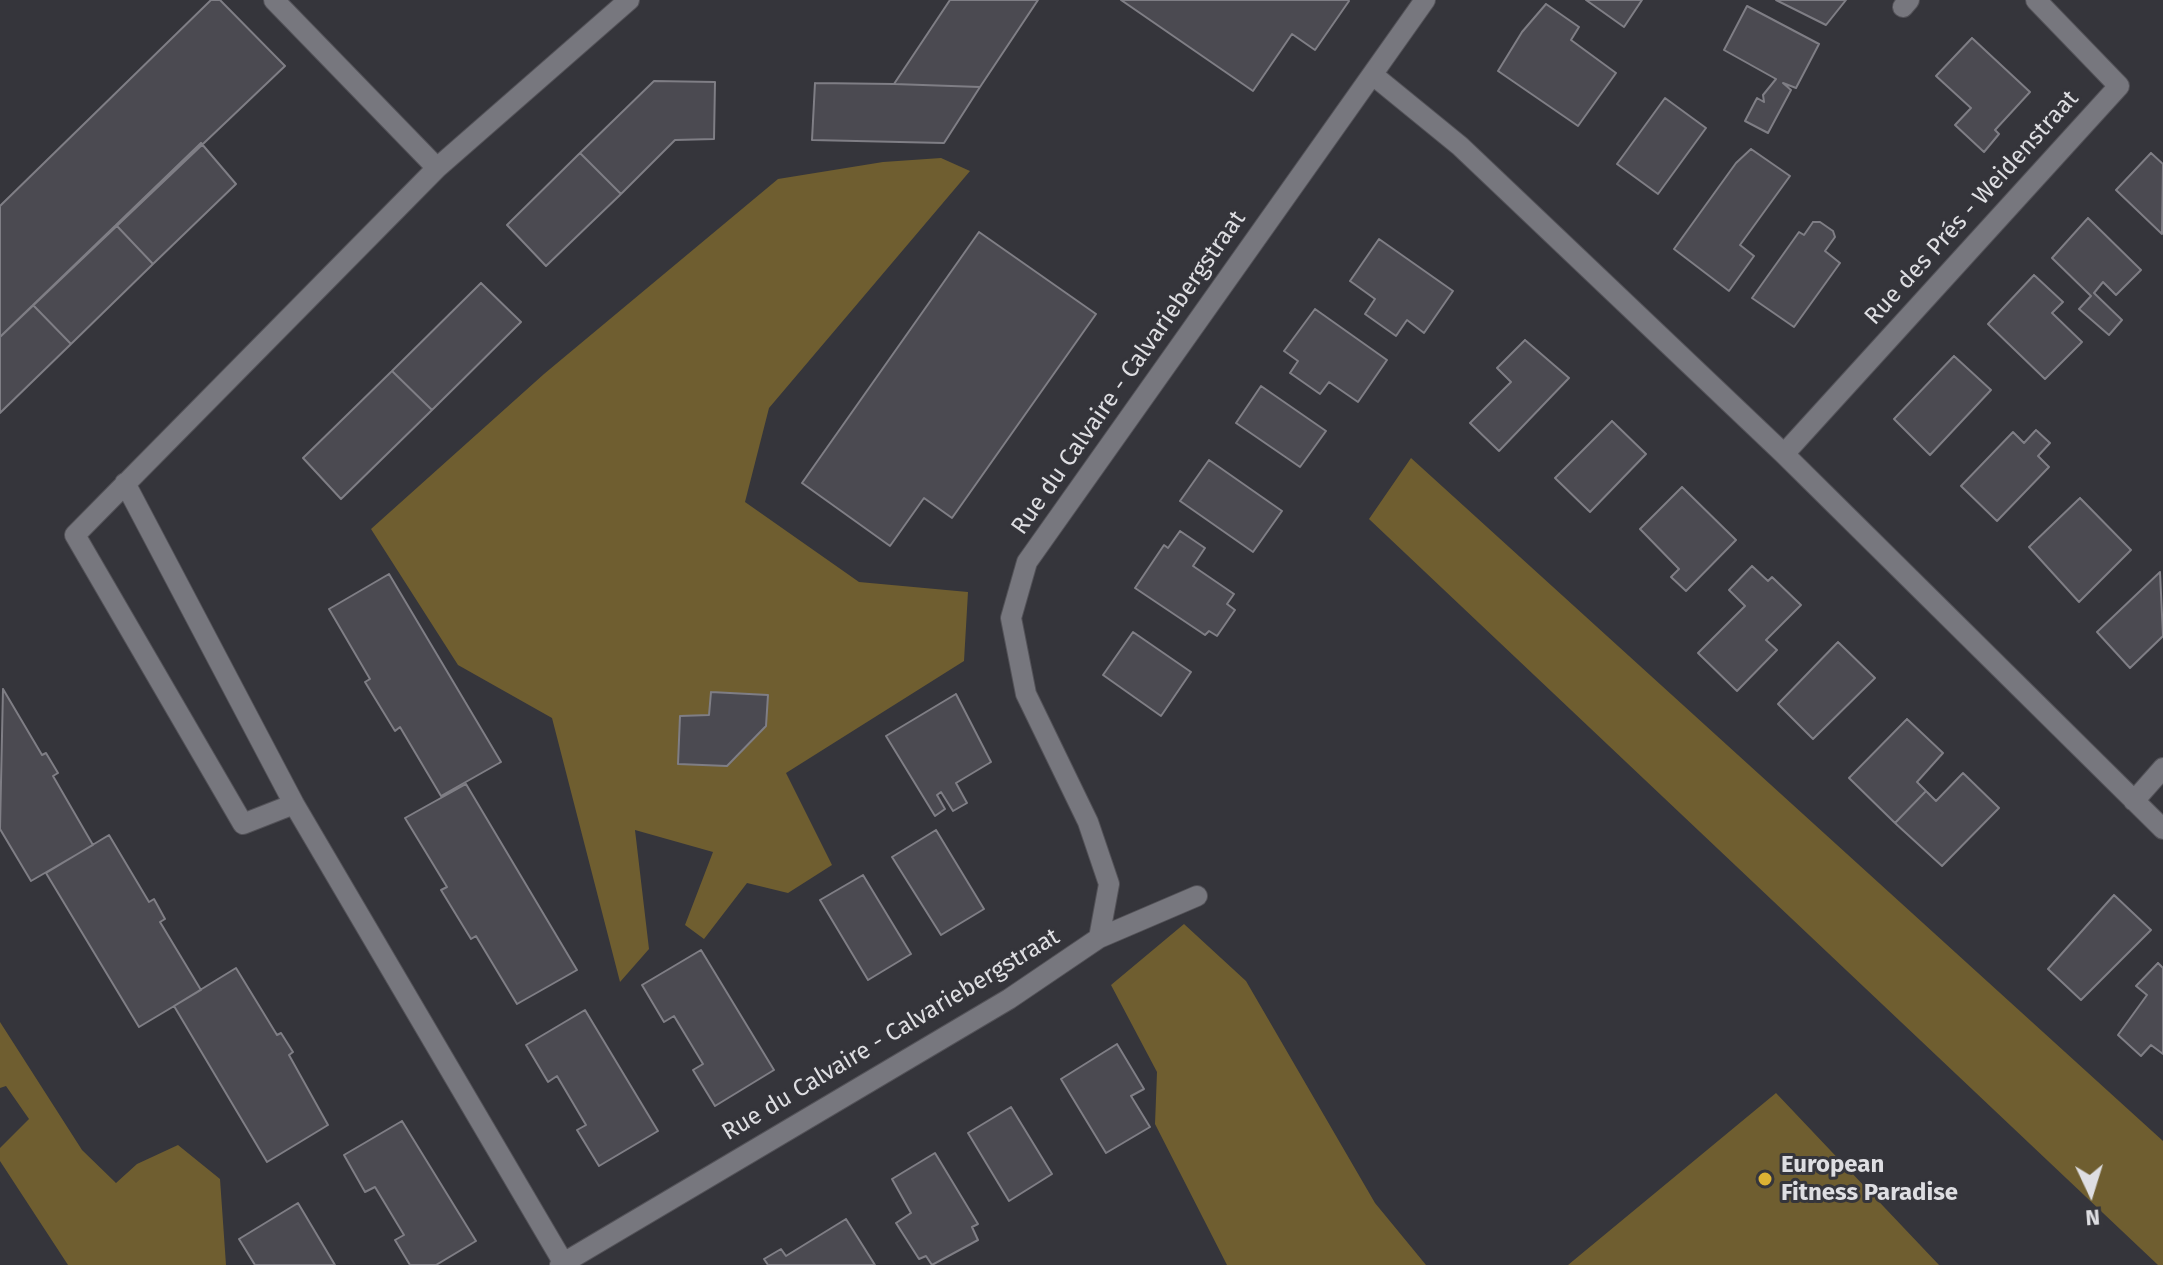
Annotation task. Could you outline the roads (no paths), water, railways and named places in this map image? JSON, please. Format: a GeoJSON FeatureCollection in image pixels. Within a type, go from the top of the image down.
{"type":"FeatureCollection","features":[{"type":"Feature","properties":{"kind":"street"},"geometry":{"type":"LineString","coordinates":[[274,0],[437,168]]}},
{"type":"Feature","properties":{"kind":"street"},"geometry":{"type":"LineString","coordinates":[[294,804],[243,824],[75,535],[437,168],[629,0]]}},
{"type":"Feature","properties":{"kind":"street","name":"Rue du Calvaire - Calvariebergstraat"},"geometry":{"type":"LineString","coordinates":[[561,1264],[1009,999],[1099,938],[1109,884],[1088,822],[1049,749],[1026,694],[1011,618],[1027,562],[1425,0]]}},
{"type":"Feature","properties":{"kind":"street","name":"Rue des Prés - Weidenstraat"},"geometry":{"type":"LineString","coordinates":[[1784,454],[2119,86],[2036,0]]}},
{"type":"Feature","properties":{"kind":"street"},"geometry":{"type":"LineString","coordinates":[[1373,75],[1460,146],[1784,454],[2163,829]]}},
{"type":"Feature","properties":{"kind":"street"},"geometry":{"type":"LineString","coordinates":[[125,483],[294,804],[561,1264]]}},
{"type":"Feature","properties":{"kind":"street"},"geometry":{"type":"LineString","coordinates":[[2134,801],[2163,768]]}},
{"type":"Feature","properties":{"kind":"street"},"geometry":{"type":"LineString","coordinates":[[1099,938],[1197,896]]}},
{"type":"Feature","properties":{"kind":"place","name":"European Fitness Paradise"},"geometry":{"type":"Point","coordinates":[1765,1179]}}]}
